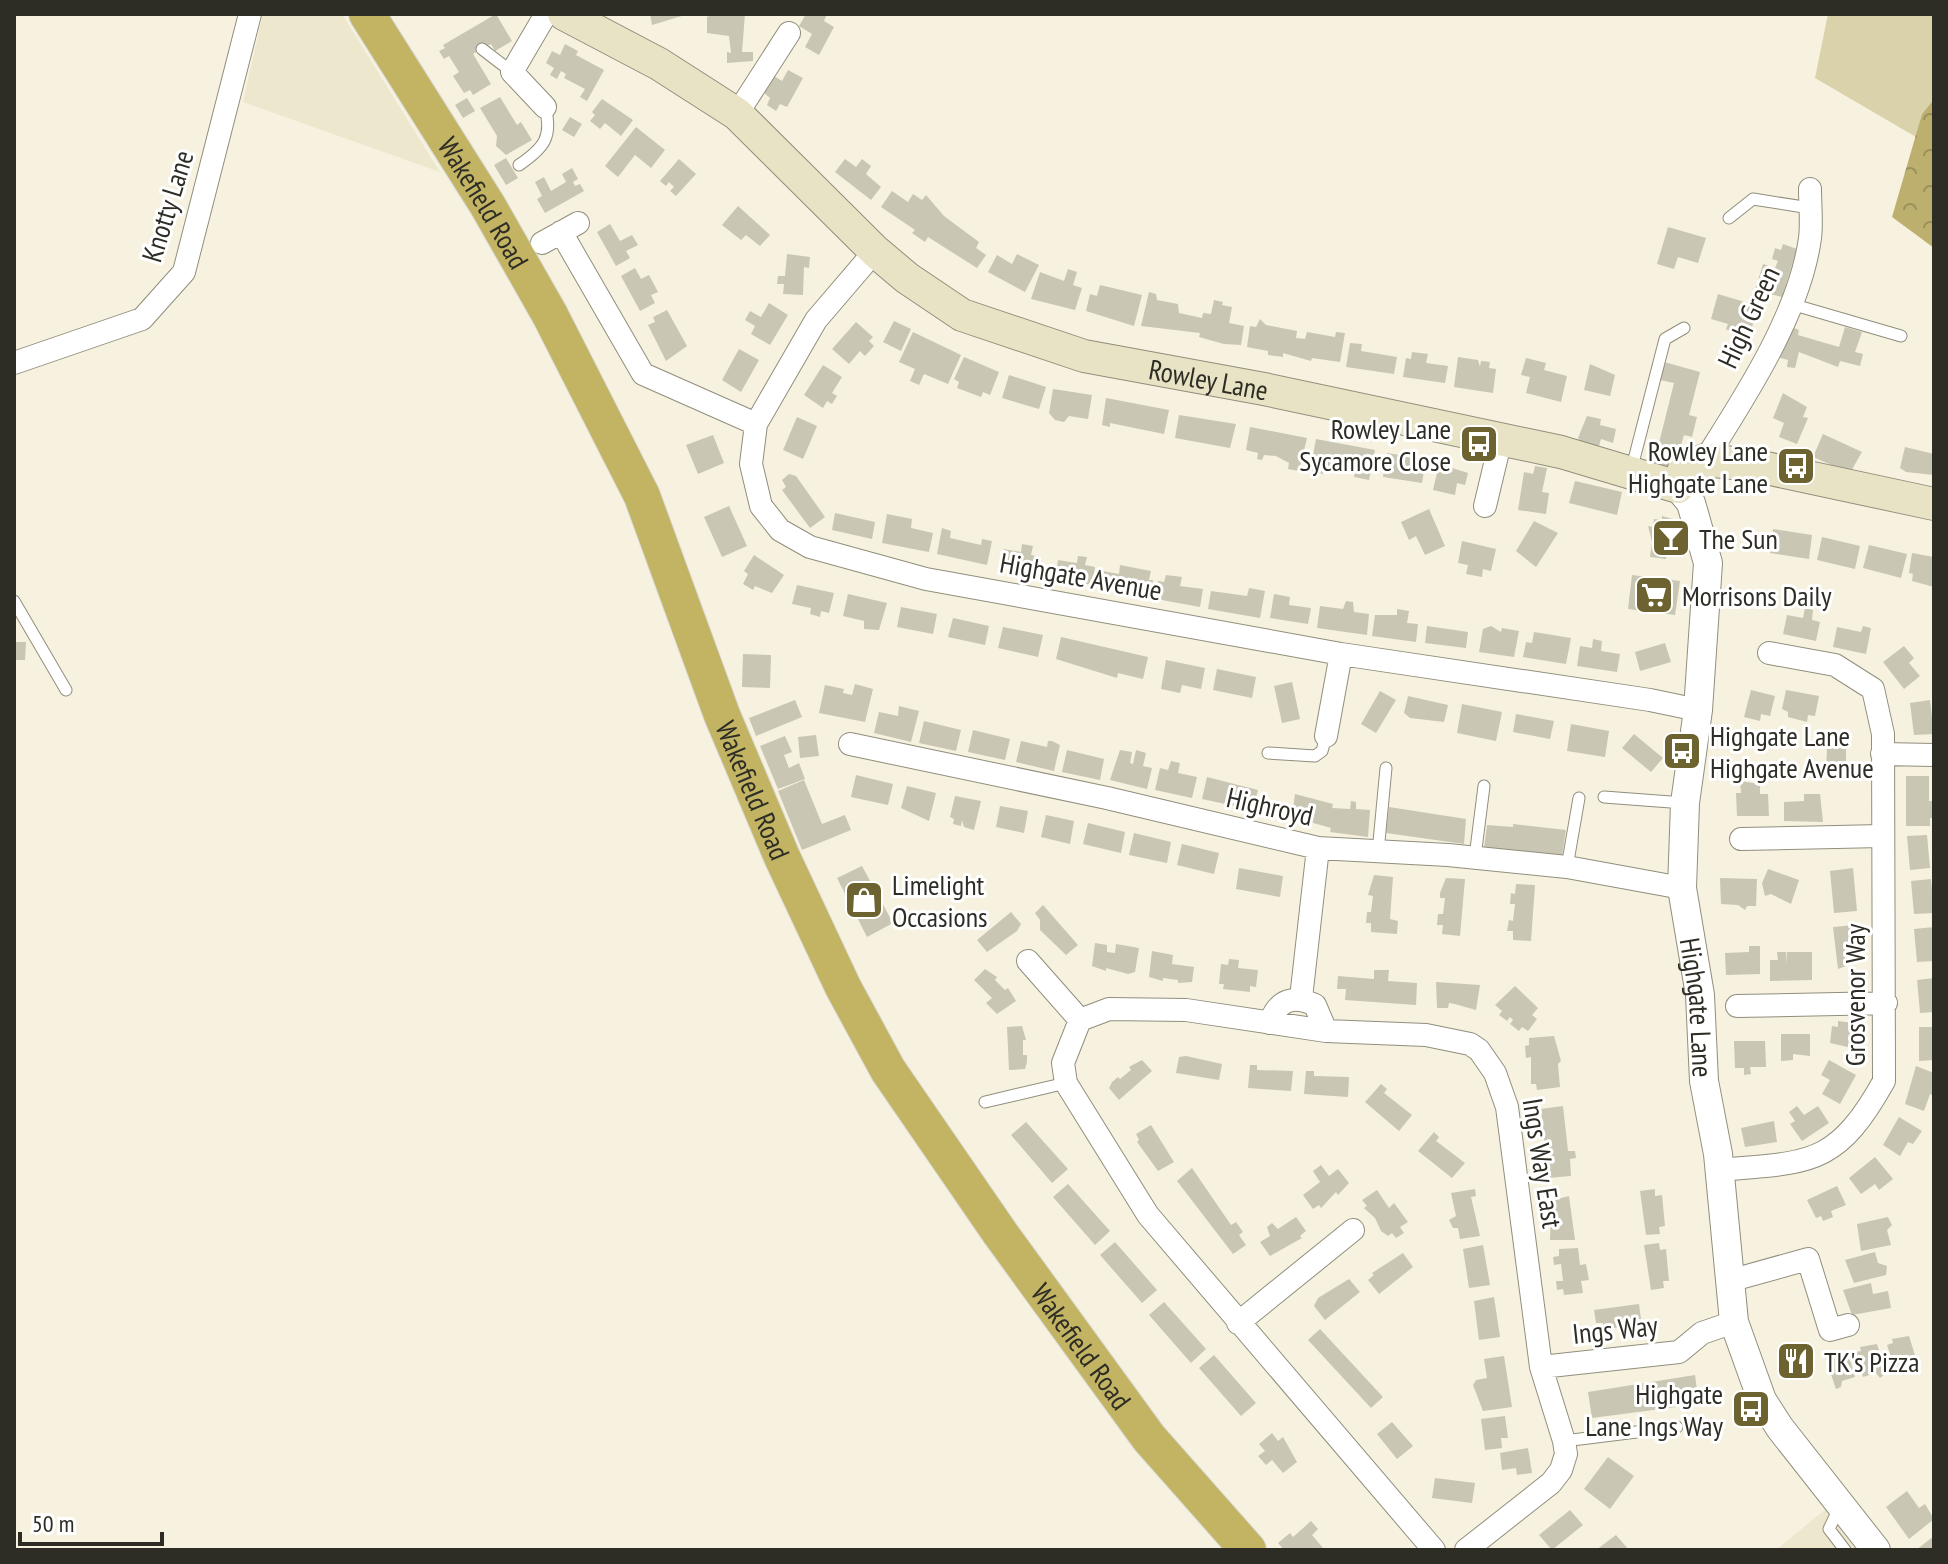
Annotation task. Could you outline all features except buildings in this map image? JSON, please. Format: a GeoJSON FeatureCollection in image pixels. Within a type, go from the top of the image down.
{"type":"FeatureCollection","features":[{"type":"Feature","properties":{"kind":"highway","name":"Wakefield Road"},"geometry":{"type":"LineString","coordinates":[[367,14],[488,206],[550,315],[642,496],[722,715],[782,857],[843,987],[888,1070],[1000,1233],[1149,1438],[1248,1550]]}},
{"type":"Feature","properties":{"kind":"highway","name":"Wakefield Road"},"geometry":{"type":"LineString","coordinates":[[1218,1519],[1240,1550]]}},
{"type":"Feature","properties":{"kind":"main road","name":"Rowley Lane"},"geometry":{"type":"LineString","coordinates":[[584,19],[737,114],[875,251],[907,278],[962,315],[1084,356],[1264,389],[1587,457],[1678,487]]}},
{"type":"Feature","properties":{"kind":"main road"},"geometry":{"type":"LineString","coordinates":[[1678,487],[1684,469],[1705,460],[1752,465],[1934,504]]}},
{"type":"Feature","properties":{"kind":"street","name":"Knotty Lane"},"geometry":{"type":"LineString","coordinates":[[14,363],[142,319],[184,272],[250,14]]}},
{"type":"Feature","properties":{"kind":"street"},"geometry":{"type":"LineString","coordinates":[[545,107],[512,72],[546,14]]}},
{"type":"Feature","properties":{"kind":"street"},"geometry":{"type":"LineString","coordinates":[[737,114],[789,33]]}},
{"type":"Feature","properties":{"kind":"street","name":"High Green"},"geometry":{"type":"LineString","coordinates":[[1705,460],[1738,407],[1791,304],[1810,237],[1810,198]]}},
{"type":"Feature","properties":{"kind":"street"},"geometry":{"type":"LineString","coordinates":[[560,232],[643,374],[756,424]]}},
{"type":"Feature","properties":{"kind":"street","name":"Highgate Avenue"},"geometry":{"type":"LineString","coordinates":[[875,251],[816,320],[756,424],[751,464],[761,506],[780,530],[810,547],[926,579],[1341,654],[1698,710]]}},
{"type":"Feature","properties":{"kind":"street"},"geometry":{"type":"LineString","coordinates":[[1485,506],[1501,439]]}},
{"type":"Feature","properties":{"kind":"street","name":"Highgate Lane"},"geometry":{"type":"LineString","coordinates":[[1678,487],[1691,503],[1708,563],[1698,710],[1685,803],[1682,888],[1700,995],[1704,1081],[1719,1170],[1734,1322],[1762,1400],[1876,1550]]}},
{"type":"Feature","properties":{"kind":"street","name":"Grosvenor Way"},"geometry":{"type":"LineString","coordinates":[[1719,1170],[1794,1163],[1830,1150],[1861,1122],[1884,1081],[1883,734],[1873,689],[1835,665],[1769,653]]}},
{"type":"Feature","properties":{"kind":"street"},"geometry":{"type":"LineString","coordinates":[[1326,736],[1341,654]]}},
{"type":"Feature","properties":{"kind":"street","name":"Highroyd"},"geometry":{"type":"LineString","coordinates":[[850,744],[1107,798],[1318,848],[1475,857],[1567,867],[1682,888]]}},
{"type":"Feature","properties":{"kind":"street"},"geometry":{"type":"LineString","coordinates":[[1882,754],[1934,755]]}},
{"type":"Feature","properties":{"kind":"street"},"geometry":{"type":"LineString","coordinates":[[1741,839],[1882,836]]}},
{"type":"Feature","properties":{"kind":"street"},"geometry":{"type":"LineString","coordinates":[[1301,998],[1318,848]]}},
{"type":"Feature","properties":{"kind":"street"},"geometry":{"type":"LineString","coordinates":[[1028,961],[1080,1020],[1063,1063],[1066,1083],[1148,1215],[1434,1550]]}},
{"type":"Feature","properties":{"kind":"street"},"geometry":{"type":"LineString","coordinates":[[1270,1023],[1275,1009],[1286,1000],[1301,998],[1315,1005],[1326,1031]]}},
{"type":"Feature","properties":{"kind":"street"},"geometry":{"type":"LineString","coordinates":[[1737,1006],[1886,1003]]}},
{"type":"Feature","properties":{"kind":"street","name":"Ings Way East"},"geometry":{"type":"LineString","coordinates":[[1080,1020],[1109,1009],[1186,1010],[1326,1031],[1426,1035],[1470,1044],[1495,1073],[1507,1107],[1541,1367],[1564,1441]]}},
{"type":"Feature","properties":{"kind":"street"},"geometry":{"type":"LineString","coordinates":[[1238,1323],[1353,1230]]}},
{"type":"Feature","properties":{"kind":"street"},"geometry":{"type":"LineString","coordinates":[[1729,1281],[1808,1259],[1830,1330],[1848,1325]]}},
{"type":"Feature","properties":{"kind":"street","name":"Ings Way"},"geometry":{"type":"LineString","coordinates":[[1541,1367],[1679,1352],[1702,1333],[1734,1322]]}},
{"type":"Feature","properties":{"kind":"street"},"geometry":{"type":"LineString","coordinates":[[1466,1550],[1551,1483],[1561,1470],[1566,1454],[1564,1441]]}},
{"type":"Feature","properties":{"kind":"lane"},"geometry":{"type":"LineString","coordinates":[[482,49],[512,72]]}},
{"type":"Feature","properties":{"kind":"lane"},"geometry":{"type":"LineString","coordinates":[[519,165],[547,142],[550,126],[545,107]]}},
{"type":"Feature","properties":{"kind":"lane"},"geometry":{"type":"LineString","coordinates":[[1729,218],[1753,199],[1810,198]]}},
{"type":"Feature","properties":{"kind":"lane"},"geometry":{"type":"LineString","coordinates":[[1791,304],[1901,336]]}},
{"type":"Feature","properties":{"kind":"lane"},"geometry":{"type":"LineString","coordinates":[[1631,471],[1665,339],[1684,328]]}},
{"type":"Feature","properties":{"kind":"lane"},"geometry":{"type":"LineString","coordinates":[[14,601],[66,690]]}},
{"type":"Feature","properties":{"kind":"lane"},"geometry":{"type":"LineString","coordinates":[[1268,753],[1315,756],[1322,751],[1326,736]]}},
{"type":"Feature","properties":{"kind":"lane"},"geometry":{"type":"LineString","coordinates":[[1378,853],[1386,768]]}},
{"type":"Feature","properties":{"kind":"lane"},"geometry":{"type":"LineString","coordinates":[[1475,857],[1484,786]]}},
{"type":"Feature","properties":{"kind":"lane"},"geometry":{"type":"LineString","coordinates":[[1604,797],[1685,803]]}},
{"type":"Feature","properties":{"kind":"lane"},"geometry":{"type":"LineString","coordinates":[[1567,867],[1579,798]]}},
{"type":"Feature","properties":{"kind":"lane"},"geometry":{"type":"LineString","coordinates":[[985,1102],[1066,1083]]}},
{"type":"Feature","properties":{"kind":"lane"},"geometry":{"type":"LineString","coordinates":[[1564,1441],[1677,1427]]}},
{"type":"Feature","properties":{"kind":"lane"},"geometry":{"type":"LineString","coordinates":[[1840,1506],[1829,1529],[1845,1550]]}},
{"type":"Feature","properties":{"kind":"shaded area"},"geometry":{"type":"Polygon","coordinates":[[[263,14],[342,14],[440,172],[243,102],[263,14]]]}},
{"type":"Feature","properties":{"kind":"shaded area"},"geometry":{"type":"Polygon","coordinates":[[[1828,14],[1934,14],[1934,99],[1922,114],[1916,137],[1815,78],[1828,14]]]}},
{"type":"Feature","properties":{"kind":"shaded area"},"geometry":{"type":"Polygon","coordinates":[[[1827,1508],[1858,1550],[1776,1550],[1827,1508]]]}},
{"type":"Feature","properties":{"kind":"green space"},"geometry":{"type":"Polygon","coordinates":[[[1934,99],[1934,248],[1892,217],[1922,114],[1934,99]]]}},
{"type":"Feature","properties":{"kind":"place","name":"Rowley Lane Sycamore Close"},"geometry":{"type":"Point","coordinates":[1479,444]}},
{"type":"Feature","properties":{"kind":"place","name":"Rowley Lane Highgate Lane"},"geometry":{"type":"Point","coordinates":[1796,466]}},
{"type":"Feature","properties":{"kind":"place","name":"The Sun"},"geometry":{"type":"Point","coordinates":[1671,538]}},
{"type":"Feature","properties":{"kind":"place","name":"Morrisons Daily"},"geometry":{"type":"Point","coordinates":[1654,595]}},
{"type":"Feature","properties":{"kind":"place","name":"Highgate Lane Highgate Avenue"},"geometry":{"type":"Point","coordinates":[1682,751]}},
{"type":"Feature","properties":{"kind":"place","name":"Limelight Occasions"},"geometry":{"type":"Point","coordinates":[864,900]}},
{"type":"Feature","properties":{"kind":"place","name":"TK's Pizza"},"geometry":{"type":"Point","coordinates":[1796,1361]}},
{"type":"Feature","properties":{"kind":"place","name":"Highgate Lane Ings Way"},"geometry":{"type":"Point","coordinates":[1751,1409]}}]}
